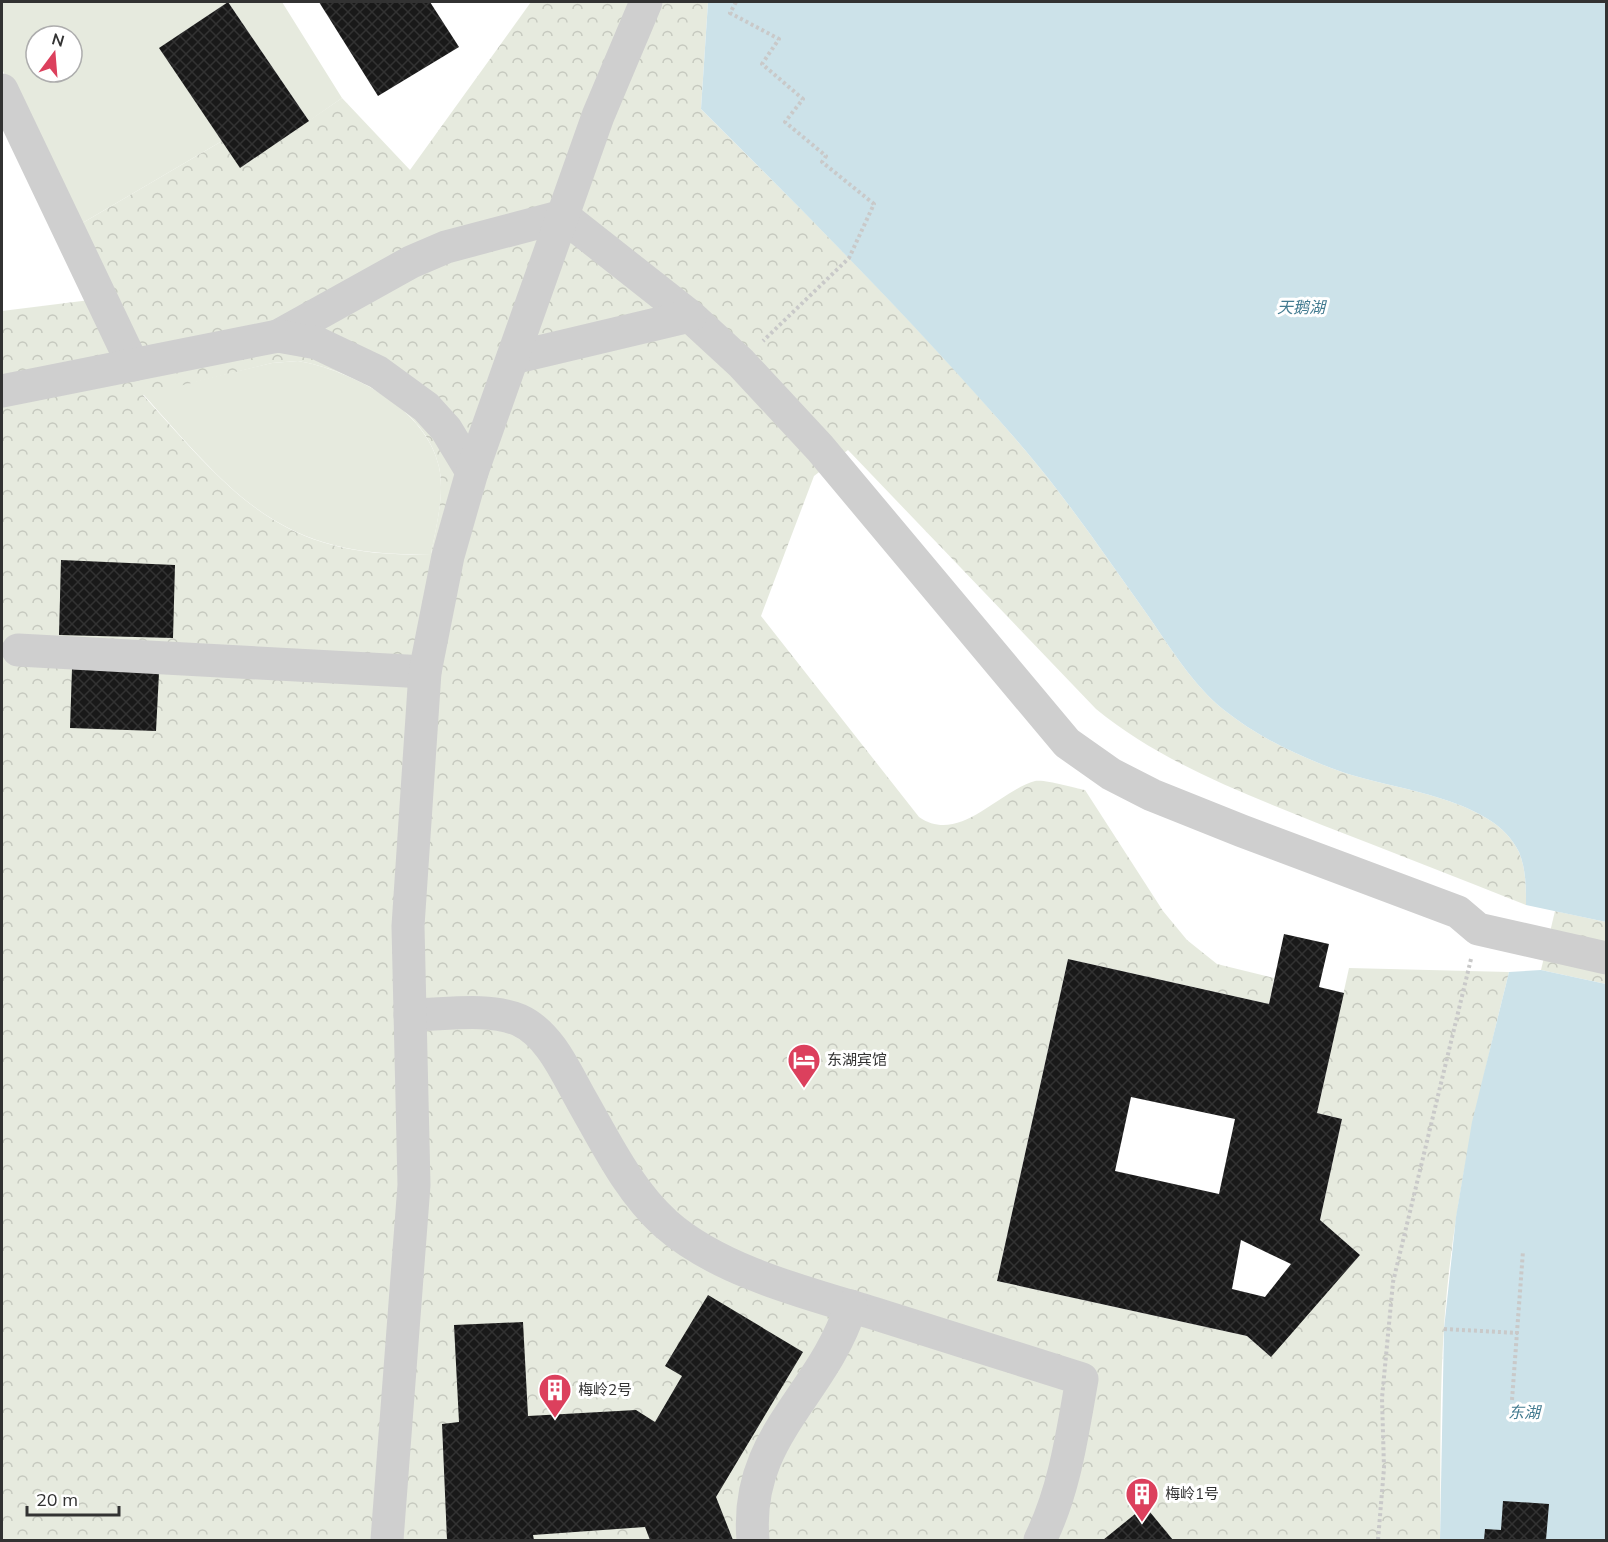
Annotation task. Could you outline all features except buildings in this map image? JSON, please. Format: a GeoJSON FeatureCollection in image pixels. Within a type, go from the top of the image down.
{"type":"FeatureCollection","features":[{"type":"Feature","properties":{"kind":"lane"},"geometry":{"type":"LineString","coordinates":[[387,1540],[414,1185],[408,926],[425,672],[448,556],[472,472],[612,78],[646,2]]}},
{"type":"Feature","properties":{"kind":"lane"},"geometry":{"type":"LineString","coordinates":[[2,90],[133,365]]}},
{"type":"Feature","properties":{"kind":"lane"},"geometry":{"type":"LineString","coordinates":[[563,216],[690,316],[741,363],[820,448],[1067,743],[1111,774],[1152,795],[1458,912],[1478,929],[1606,958]]}},
{"type":"Feature","properties":{"kind":"lane"},"geometry":{"type":"LineString","coordinates":[[2,391],[278,336],[411,262],[446,247],[563,216]]}},
{"type":"Feature","properties":{"kind":"lane"},"geometry":{"type":"LineString","coordinates":[[513,358],[690,316]]}},
{"type":"Feature","properties":{"kind":"lane"},"geometry":{"type":"LineString","coordinates":[[278,336],[317,343],[378,372],[426,407],[446,429],[472,472]]}},
{"type":"Feature","properties":{"kind":"lane"},"geometry":{"type":"LineString","coordinates":[[18,650],[425,672]]}},
{"type":"Feature","properties":{"kind":"lane"},"geometry":{"type":"LineString","coordinates":[[410,1015],[503,1015],[532,1028],[554,1052],[634,1187],[665,1223],[683,1238],[756,1275],[1082,1379],[1067,1465],[1053,1513],[1040,1540]]}},
{"type":"Feature","properties":{"kind":"lane"},"geometry":{"type":"LineString","coordinates":[[753,1540],[753,1491],[764,1458],[777,1434],[827,1362],[842,1335],[851,1306]]}},
{"type":"Feature","properties":{"kind":"path"},"geometry":{"type":"LineString","coordinates":[[736,2],[730,13],[779,39],[762,64],[803,99],[785,122],[826,156],[822,162],[874,204],[849,258],[741,363]]}},
{"type":"Feature","properties":{"kind":"path"},"geometry":{"type":"LineString","coordinates":[[1378,1540],[1384,1468],[1382,1398],[1393,1282],[1478,929]]}},
{"type":"Feature","properties":{"kind":"path"},"geometry":{"type":"LineString","coordinates":[[1512,1400],[1523,1251]]}},
{"type":"Feature","properties":{"kind":"path"},"geometry":{"type":"LineString","coordinates":[[1444,1329],[1518,1333]]}},
{"type":"Feature","properties":{"kind":"green space"},"geometry":{"type":"Polygon","coordinates":[[[2,2],[228,2],[160,48],[222,141],[79,225],[2,69],[2,2]]]}},
{"type":"Feature","properties":{"kind":"green space"},"geometry":{"type":"Polygon","coordinates":[[[228,2],[282,2],[342,98],[309,121],[228,2]]]}},
{"type":"Feature","properties":{"kind":"green space","name":"东湖宾馆"},"geometry":{"type":"Polygon","coordinates":[[[531,2],[708,2],[701,109],[907,319],[1025,450],[1073,511],[1202,690],[1237,720],[1297,754],[1345,773],[1416,791],[1466,808],[1488,819],[1506,834],[1519,852],[1523,865],[1526,905],[1263,801],[1176,761],[1121,728],[1096,709],[848,450],[814,476],[761,616],[919,817],[934,824],[949,825],[963,821],[1006,795],[1035,781],[1052,782],[1085,790],[1163,911],[1187,940],[1217,964],[1274,978],[1269,1004],[1068,959],[997,1281],[1247,1336],[1270,1356],[1360,1255],[1320,1220],[1342,1119],[1317,1113],[1349,968],[1509,972],[1470,1141],[1449,1270],[1442,1370],[1440,1540],[2,1540],[2,311],[114,297],[79,225],[222,141],[241,167],[342,98],[410,170],[531,2]],[[298,361],[272,363],[143,395],[206,464],[235,492],[266,515],[299,533],[336,546],[380,553],[431,554],[441,488],[439,467],[432,446],[403,410],[384,395],[341,373],[298,361]]]}},
{"type":"Feature","properties":{"kind":"green space"},"geometry":{"type":"Polygon","coordinates":[[[298,361],[341,373],[363,383],[403,410],[419,427],[432,446],[441,478],[439,511],[431,554],[379,553],[336,546],[298,533],[265,514],[235,491],[143,394],[272,363],[298,361]]]}},
{"type":"Feature","properties":{"kind":"green space"},"geometry":{"type":"Polygon","coordinates":[[[1555,911],[1606,922],[1606,984],[1541,970],[1555,911]]]}},
{"type":"Feature","properties":{"kind":"water","name":"天鹅湖"},"geometry":{"type":"Polygon","coordinates":[[[708,2],[1606,2],[1606,922],[1526,905],[1526,885],[1519,852],[1506,834],[1488,819],[1442,799],[1345,773],[1297,754],[1237,720],[1202,690],[1073,511],[1025,450],[907,319],[701,109],[708,2]]]}},
{"type":"Feature","properties":{"kind":"water","name":"东湖"},"geometry":{"type":"Polygon","coordinates":[[[1541,970],[1606,984],[1606,1540],[1440,1540],[1444,1329],[1456,1217],[1472,1122],[1509,972],[1541,970]]]}},
{"type":"Feature","properties":{"kind":"place","name":"东湖宾馆"},"geometry":{"type":"Point","coordinates":[804,1089]}},
{"type":"Feature","properties":{"kind":"place","name":"梅岭2号"},"geometry":{"type":"Point","coordinates":[555,1419]}},
{"type":"Feature","properties":{"kind":"place","name":"梅岭1号"},"geometry":{"type":"Point","coordinates":[1142,1523]}}]}
